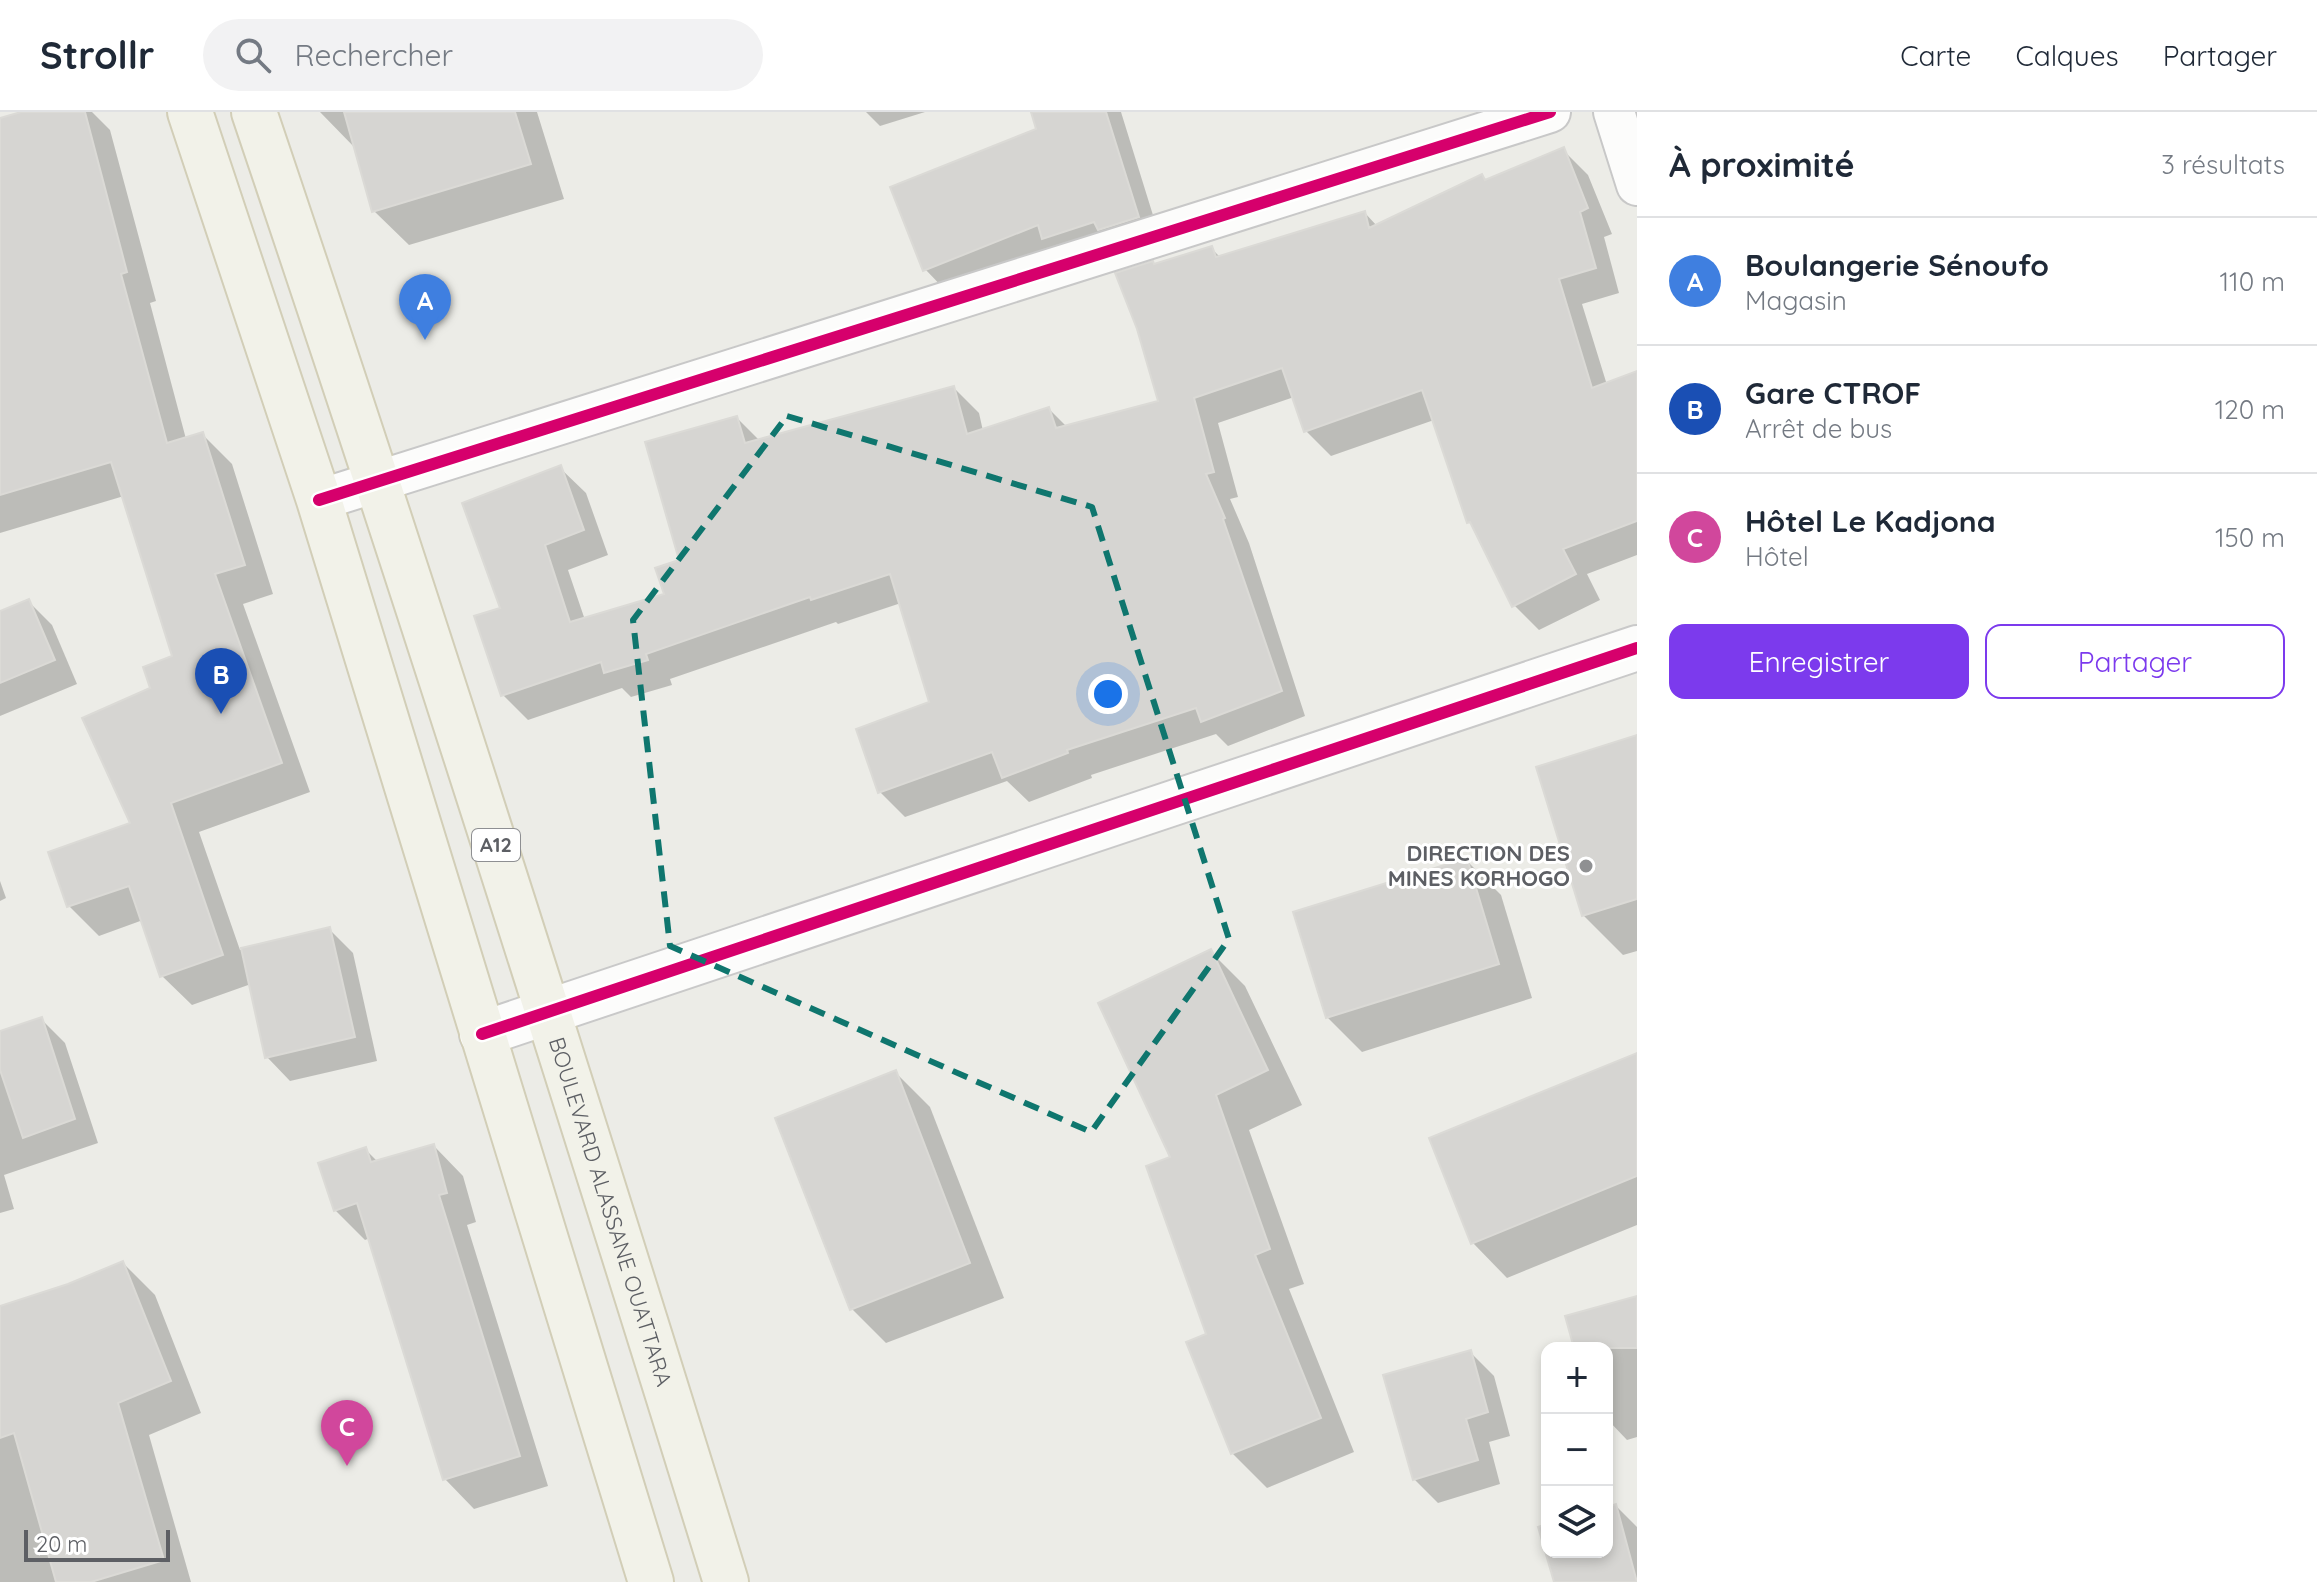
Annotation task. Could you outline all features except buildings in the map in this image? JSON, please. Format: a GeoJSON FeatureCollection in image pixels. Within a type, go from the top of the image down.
{"type":"FeatureCollection","features":[{"type":"Feature","properties":{"kind":"main road"},"geometry":{"type":"LineString","coordinates":[[190,112],[319,500],[651,1582]]}},
{"type":"Feature","properties":{"kind":"main road","name":"BOULEVARD ALASSANE OUATTARA"},"geometry":{"type":"LineString","coordinates":[[254,112],[379,481],[550,1012],[726,1582]]}},
{"type":"Feature","properties":{"kind":"street"},"geometry":{"type":"LineString","coordinates":[[319,500],[1550,112]]}},
{"type":"Feature","properties":{"kind":"street"},"geometry":{"type":"LineString","coordinates":[[1614,112],[1637,185]]}},
{"type":"Feature","properties":{"kind":"street"},"geometry":{"type":"LineString","coordinates":[[482,1034],[1637,648]]}},
{"type":"Feature","properties":{"kind":"highlighted area"},"geometry":{"type":"Polygon","coordinates":[[[787,416],[1092,507],[1229,939],[1091,1132],[670,946],[633,620],[787,416]]]}},
{"type":"Feature","properties":{"kind":"cycle path"},"geometry":{"type":"LineString","coordinates":[[319,500],[1550,112]]}},
{"type":"Feature","properties":{"kind":"cycle path"},"geometry":{"type":"LineString","coordinates":[[482,1034],[1637,648]]}},
{"type":"Feature","properties":{"kind":"place","name":"Boulangerie Sénoufo"},"geometry":{"type":"Point","coordinates":[425,340]}},
{"type":"Feature","properties":{"kind":"place","name":"Gare CTROF"},"geometry":{"type":"Point","coordinates":[221,714]}},
{"type":"Feature","properties":{"kind":"place","name":"DIRECTION DES MINES KORHOGO"},"geometry":{"type":"Point","coordinates":[1586,866]}},
{"type":"Feature","properties":{"kind":"place","name":"Hôtel Le Kadjona"},"geometry":{"type":"Point","coordinates":[347,1466]}}]}
